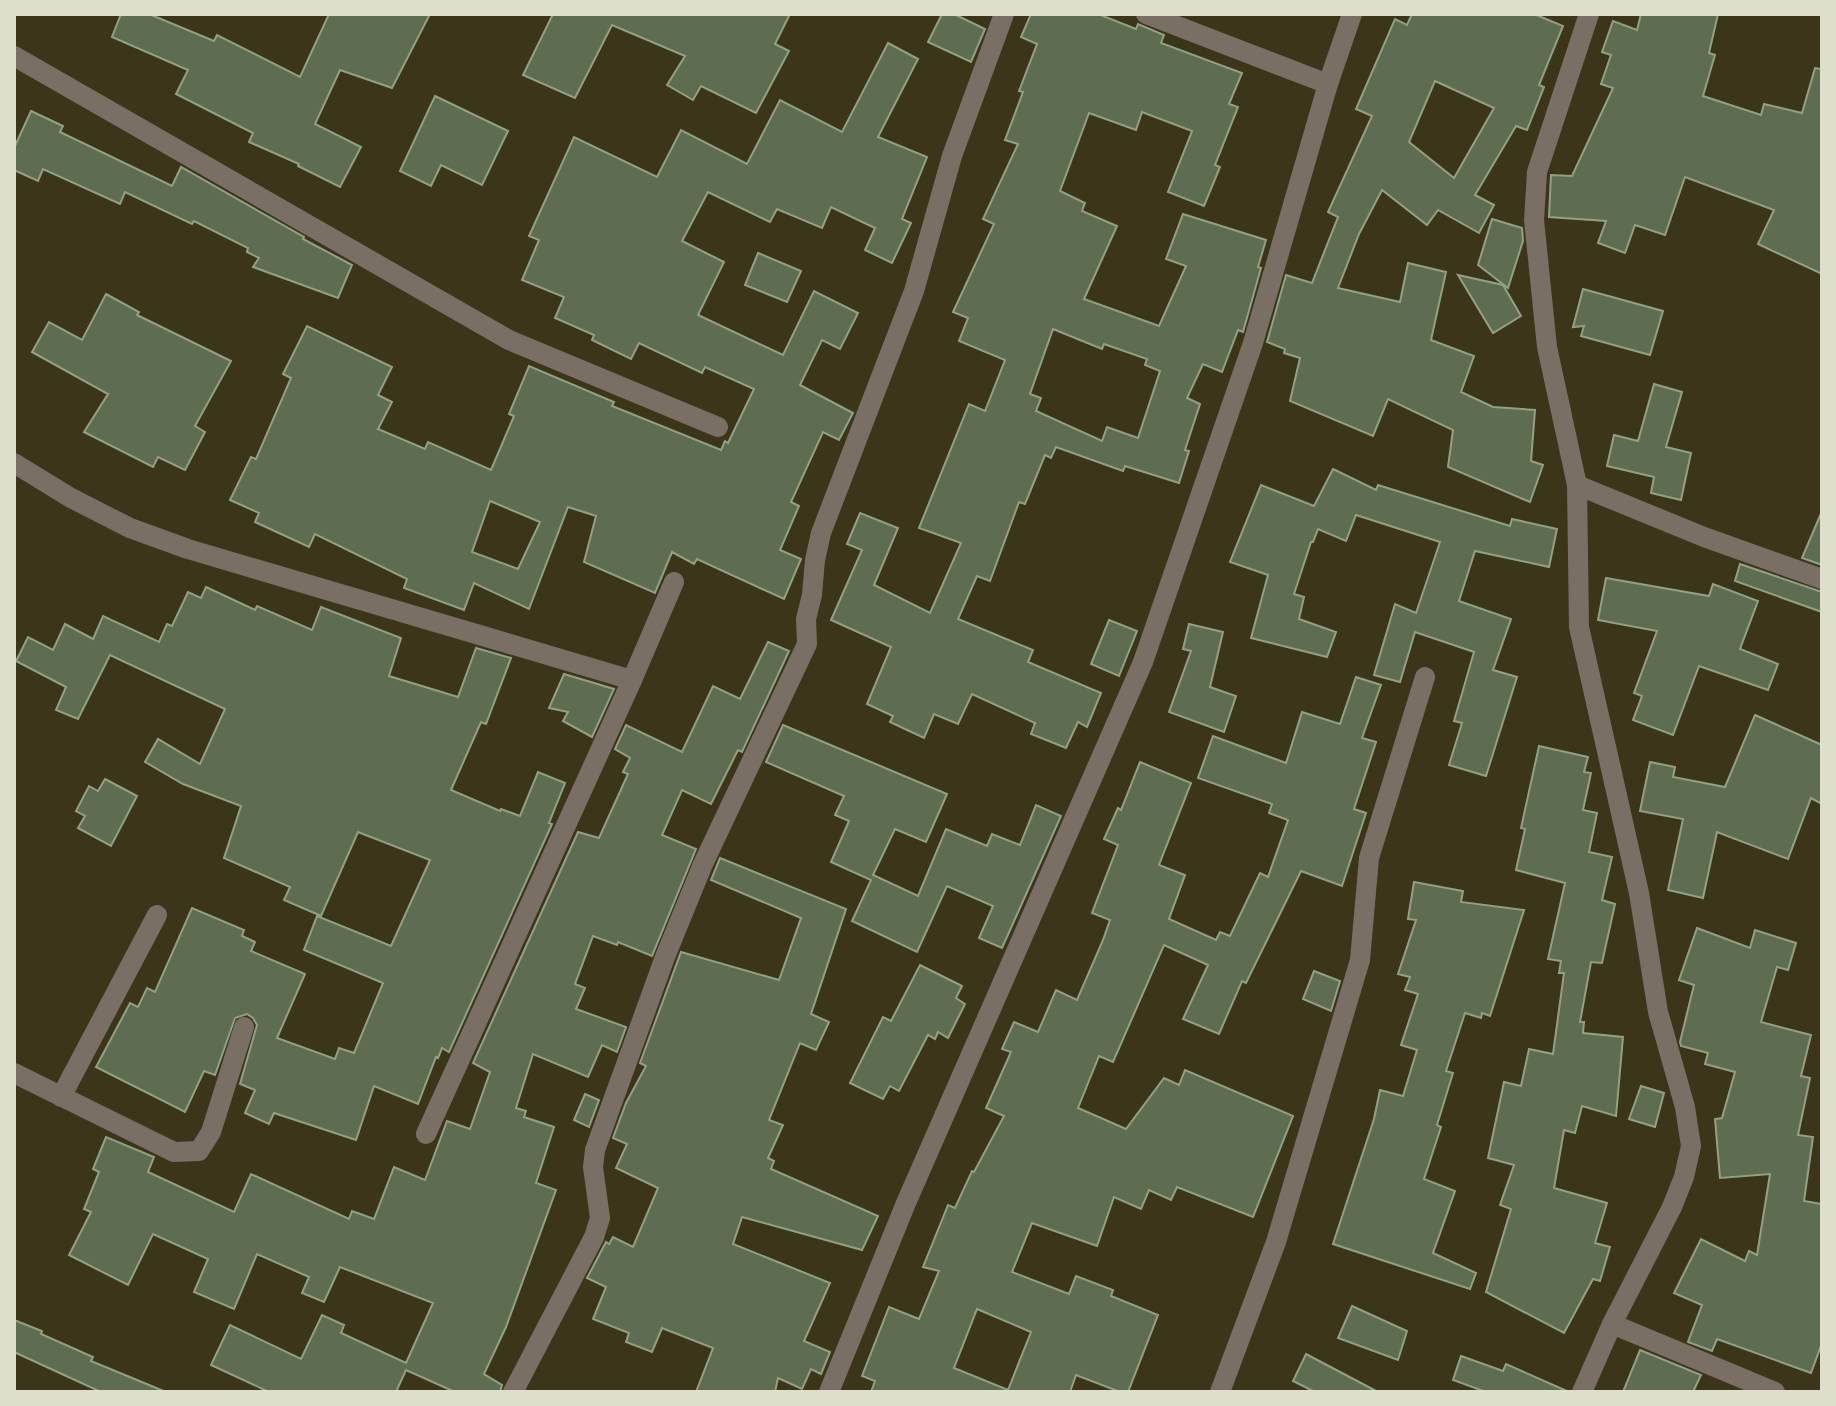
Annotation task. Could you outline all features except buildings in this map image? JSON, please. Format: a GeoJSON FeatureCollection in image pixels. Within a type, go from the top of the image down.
{"type":"FeatureCollection","features":[{"type":"Feature","properties":{"kind":"street"},"geometry":{"type":"LineString","coordinates":[[513,1392],[594,1237],[600,1218],[593,1167],[595,1150],[665,957],[703,864],[807,644],[806,619],[821,533],[914,291],[952,156],[1004,14]]}},
{"type":"Feature","properties":{"kind":"street"},"geometry":{"type":"LineString","coordinates":[[1146,14],[1328,84]]}},
{"type":"Feature","properties":{"kind":"street"},"geometry":{"type":"LineString","coordinates":[[829,1392],[906,1203],[1143,662],[1253,343],[1328,84],[1352,14]]}},
{"type":"Feature","properties":{"kind":"street"},"geometry":{"type":"LineString","coordinates":[[1582,1392],[1612,1324],[1672,1207],[1684,1177],[1691,1146],[1685,1107],[1658,1012],[1639,893],[1579,627],[1577,485],[1547,347],[1534,220],[1537,172],[1589,14]]}},
{"type":"Feature","properties":{"kind":"street"},"geometry":{"type":"LineString","coordinates":[[14,56],[509,340],[718,427]]}},
{"type":"Feature","properties":{"kind":"street"},"geometry":{"type":"LineString","coordinates":[[14,463],[118,522],[188,549],[632,680]]}},
{"type":"Feature","properties":{"kind":"street"},"geometry":{"type":"LineString","coordinates":[[1577,485],[1704,537],[1822,579]]}},
{"type":"Feature","properties":{"kind":"street"},"geometry":{"type":"LineString","coordinates":[[426,1134],[674,582]]}},
{"type":"Feature","properties":{"kind":"street"},"geometry":{"type":"LineString","coordinates":[[1220,1392],[1276,1242],[1360,960],[1369,858],[1425,677]]}},
{"type":"Feature","properties":{"kind":"street"},"geometry":{"type":"LineString","coordinates":[[61,1097],[157,915]]}},
{"type":"Feature","properties":{"kind":"street"},"geometry":{"type":"LineString","coordinates":[[14,1073],[174,1152],[199,1151],[211,1132],[244,1027]]}},
{"type":"Feature","properties":{"kind":"street"},"geometry":{"type":"LineString","coordinates":[[1612,1324],[1775,1392]]}}]}
